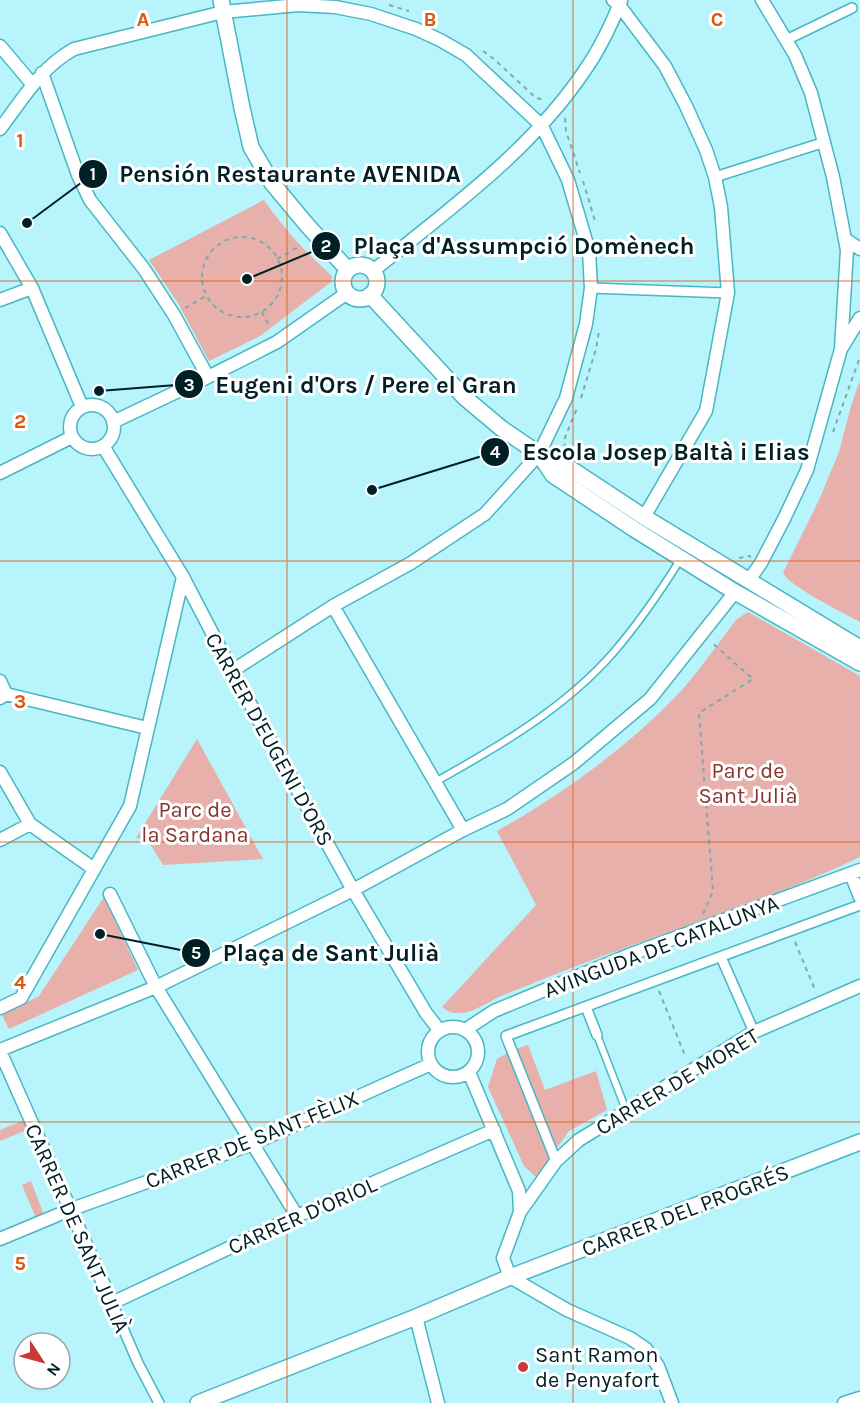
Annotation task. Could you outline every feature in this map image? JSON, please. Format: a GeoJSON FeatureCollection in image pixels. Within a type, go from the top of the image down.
{"type":"FeatureCollection","features":[{"type":"Feature","properties":{"kind":"street"},"geometry":{"type":"LineString","coordinates":[[749,580],[761,563],[807,470],[841,349],[847,250],[825,142],[811,93],[795,55],[762,0]]}},
{"type":"Feature","properties":{"kind":"street"},"geometry":{"type":"LineString","coordinates":[[374,271],[482,182],[542,126],[585,70],[603,40],[618,2]]}},
{"type":"Feature","properties":{"kind":"street"},"geometry":{"type":"LineString","coordinates":[[618,2],[664,66],[686,106],[715,177],[723,225],[728,293],[706,411],[644,517]]}},
{"type":"Feature","properties":{"kind":"street"},"geometry":{"type":"LineString","coordinates":[[786,40],[853,4]]}},
{"type":"Feature","properties":{"kind":"street"},"geometry":{"type":"LineString","coordinates":[[222,6],[251,147],[272,183],[348,270]]}},
{"type":"Feature","properties":{"kind":"street"},"geometry":{"type":"LineString","coordinates":[[0,129],[42,73],[59,57],[74,49],[222,6],[335,7],[393,20],[440,40],[466,55],[542,126],[568,180],[589,251],[591,288],[586,324],[566,399],[539,454],[485,514],[411,563],[333,606],[232,671]]}},
{"type":"Feature","properties":{"kind":"street"},"geometry":{"type":"LineString","coordinates":[[0,46],[33,86]]}},
{"type":"Feature","properties":{"kind":"street"},"geometry":{"type":"LineString","coordinates":[[42,73],[78,176],[90,200],[144,269],[174,315],[208,377]]}},
{"type":"Feature","properties":{"kind":"street"},"geometry":{"type":"LineString","coordinates":[[715,177],[825,142]]}},
{"type":"Feature","properties":{"kind":"street"},"geometry":{"type":"LineString","coordinates":[[0,233],[32,288],[82,407]]}},
{"type":"Feature","properties":{"kind":"street"},"geometry":{"type":"LineString","coordinates":[[845,239],[860,249]]}},
{"type":"Feature","properties":{"kind":"street"},"geometry":{"type":"LineString","coordinates":[[362,265],[374,271],[377,281],[376,288],[370,295],[358,299],[347,293],[343,281],[348,270],[362,265]]}},
{"type":"Feature","properties":{"kind":"street"},"geometry":{"type":"LineString","coordinates":[[0,300],[32,288]]}},
{"type":"Feature","properties":{"kind":"street"},"geometry":{"type":"LineString","coordinates":[[591,288],[728,293]]}},
{"type":"Feature","properties":{"kind":"street"},"geometry":{"type":"LineString","coordinates":[[113,422],[277,342],[347,293]]}},
{"type":"Feature","properties":{"kind":"street"},"geometry":{"type":"LineString","coordinates":[[370,295],[464,397],[501,428],[539,454],[562,464],[644,517],[860,648]]}},
{"type":"Feature","properties":{"kind":"street"},"geometry":{"type":"LineString","coordinates":[[841,349],[860,318]]}},
{"type":"Feature","properties":{"kind":"street"},"geometry":{"type":"LineString","coordinates":[[94,405],[103,408],[113,422],[113,431],[103,446],[85,448],[72,437],[71,421],[74,414],[82,407],[94,405]]}},
{"type":"Feature","properties":{"kind":"street"},"geometry":{"type":"LineString","coordinates":[[0,473],[72,437]]}},
{"type":"Feature","properties":{"kind":"street","name":"CARRER D'EUGENI D'ORS"},"geometry":{"type":"LineString","coordinates":[[103,446],[183,577],[232,671],[353,890],[426,1013],[440,1031]]}},
{"type":"Feature","properties":{"kind":"street"},"geometry":{"type":"LineString","coordinates":[[539,454],[553,475],[681,558],[860,663]]}},
{"type":"Feature","properties":{"kind":"street"},"geometry":{"type":"LineString","coordinates":[[0,1008],[21,998],[130,806],[183,577]]}},
{"type":"Feature","properties":{"kind":"street"},"geometry":{"type":"LineString","coordinates":[[0,1051],[156,987],[353,890],[463,830],[507,809],[574,763],[650,699],[735,591]]}},
{"type":"Feature","properties":{"kind":"street"},"geometry":{"type":"LineString","coordinates":[[333,606],[463,830]]}},
{"type":"Feature","properties":{"kind":"street"},"geometry":{"type":"LineString","coordinates":[[0,681],[3,696],[147,728]]}},
{"type":"Feature","properties":{"kind":"street"},"geometry":{"type":"LineString","coordinates":[[0,772],[30,824],[94,869]]}},
{"type":"Feature","properties":{"kind":"street"},"geometry":{"type":"LineString","coordinates":[[0,840],[30,824]]}},
{"type":"Feature","properties":{"kind":"street"},"geometry":{"type":"LineString","coordinates":[[856,872],[860,897]]}},
{"type":"Feature","properties":{"kind":"street","name":"AVINGUDA DE CATALUNYA"},"geometry":{"type":"LineString","coordinates":[[465,1030],[494,1011],[629,955],[856,872]]}},
{"type":"Feature","properties":{"kind":"street"},"geometry":{"type":"LineString","coordinates":[[110,894],[156,987],[297,1216]]}},
{"type":"Feature","properties":{"kind":"street"},"geometry":{"type":"LineString","coordinates":[[556,1161],[506,1036],[860,905]]}},
{"type":"Feature","properties":{"kind":"street"},"geometry":{"type":"LineString","coordinates":[[721,957],[754,1032]]}},
{"type":"Feature","properties":{"kind":"street","name":"CARRER DE MORET"},"geometry":{"type":"LineString","coordinates":[[520,1212],[556,1161],[579,1140],[754,1032],[860,986]]}},
{"type":"Feature","properties":{"kind":"street"},"geometry":{"type":"LineString","coordinates":[[586,1007],[597,1035]]}},
{"type":"Feature","properties":{"kind":"street"},"geometry":{"type":"LineString","coordinates":[[448,1027],[465,1030],[474,1037],[479,1048],[478,1060],[469,1072],[453,1078],[436,1071],[431,1065],[428,1050],[434,1036],[448,1027]]}},
{"type":"Feature","properties":{"kind":"street","name":"CARRER DE SANT JULIÀ"},"geometry":{"type":"LineString","coordinates":[[0,1051],[72,1209],[138,1363],[159,1403]]}},
{"type":"Feature","properties":{"kind":"street","name":"CARRER DE SANT FÈLIX"},"geometry":{"type":"LineString","coordinates":[[0,1239],[72,1209],[252,1144],[431,1065]]}},
{"type":"Feature","properties":{"kind":"street"},"geometry":{"type":"LineString","coordinates":[[469,1072],[519,1191],[520,1212],[503,1258],[510,1277],[567,1310],[630,1338],[646,1349],[658,1366],[672,1403]]}},
{"type":"Feature","properties":{"kind":"street","name":"CARRER D'ORIOL"},"geometry":{"type":"LineString","coordinates":[[112,1303],[297,1216],[494,1130]]}},
{"type":"Feature","properties":{"kind":"street","name":"CARRER DEL PROGRÉS"},"geometry":{"type":"LineString","coordinates":[[198,1403],[416,1317],[510,1277],[860,1142]]}},
{"type":"Feature","properties":{"kind":"street"},"geometry":{"type":"LineString","coordinates":[[416,1317],[438,1403]]}},
{"type":"Feature","properties":{"kind":"street"},"geometry":{"type":"LineString","coordinates":[[844,1403],[860,1398]]}},
{"type":"Feature","properties":{"kind":"lane"},"geometry":{"type":"LineString","coordinates":[[435,782],[482,756],[562,701],[612,654],[660,591],[681,558]]}},
{"type":"Feature","properties":{"kind":"lane"},"geometry":{"type":"LineString","coordinates":[[597,1035],[627,1111]]}},
{"type":"Feature","properties":{"kind":"path"},"geometry":{"type":"LineString","coordinates":[[566,119],[566,131],[596,222]]}},
{"type":"Feature","properties":{"kind":"path"},"geometry":{"type":"LineString","coordinates":[[240,237],[259,241],[267,246],[277,258],[281,271],[281,285],[275,299],[262,312],[244,317],[234,316],[219,311],[206,296],[202,270],[210,252],[224,241],[240,237]]}},
{"type":"Feature","properties":{"kind":"path"},"geometry":{"type":"LineString","coordinates":[[277,258],[300,246]]}},
{"type":"Feature","properties":{"kind":"path"},"geometry":{"type":"LineString","coordinates":[[182,310],[206,296]]}},
{"type":"Feature","properties":{"kind":"path"},"geometry":{"type":"LineString","coordinates":[[262,312],[270,328]]}},
{"type":"Feature","properties":{"kind":"path"},"geometry":{"type":"LineString","coordinates":[[566,449],[564,440],[587,381],[599,329]]}},
{"type":"Feature","properties":{"kind":"path"},"geometry":{"type":"LineString","coordinates":[[833,431],[860,357]]}},
{"type":"Feature","properties":{"kind":"path"},"geometry":{"type":"LineString","coordinates":[[734,557],[748,556],[761,563]]}},
{"type":"Feature","properties":{"kind":"path"},"geometry":{"type":"LineString","coordinates":[[696,930],[713,891],[699,713],[753,679],[701,634]]}},
{"type":"Feature","properties":{"kind":"path"},"geometry":{"type":"LineString","coordinates":[[791,931],[821,1003]]}},
{"type":"Feature","properties":{"kind":"path"},"geometry":{"type":"LineString","coordinates":[[655,980],[691,1072]]}},
{"type":"Feature","properties":{"kind":"green space"},"geometry":{"type":"Polygon","coordinates":[[[264,200],[296,240],[332,276],[331,282],[260,336],[209,361],[178,303],[149,260],[264,200]]]}},
{"type":"Feature","properties":{"kind":"green space"},"geometry":{"type":"Polygon","coordinates":[[[860,380],[860,622],[806,592],[783,573],[819,500],[839,452],[860,380]]]}},
{"type":"Feature","properties":{"kind":"green space","name":"Parc de Sant Julià"},"geometry":{"type":"Polygon","coordinates":[[[748,612],[860,676],[860,857],[744,905],[548,977],[472,1010],[454,1013],[442,1007],[536,905],[497,831],[570,785],[639,732],[680,692],[737,619],[748,612]]]}},
{"type":"Feature","properties":{"kind":"green space","name":"Parc de la Sardana"},"geometry":{"type":"Polygon","coordinates":[[[197,739],[263,859],[163,865],[147,839],[136,838],[197,739]]]}},
{"type":"Feature","properties":{"kind":"green space"},"geometry":{"type":"Polygon","coordinates":[[[104,897],[138,970],[9,1029],[2,1015],[39,996],[104,897]]]}},
{"type":"Feature","properties":{"kind":"green space"},"geometry":{"type":"Polygon","coordinates":[[[528,1045],[545,1090],[596,1071],[607,1110],[569,1131],[536,1177],[524,1166],[488,1087],[497,1059],[512,1050],[528,1045]]]}},
{"type":"Feature","properties":{"kind":"green space"},"geometry":{"type":"Polygon","coordinates":[[[25,1120],[29,1129],[0,1141],[0,1130],[25,1120]]]}},
{"type":"Feature","properties":{"kind":"green space"},"geometry":{"type":"Polygon","coordinates":[[[31,1181],[44,1215],[36,1218],[22,1185],[31,1181]]]}},
{"type":"Feature","properties":{"kind":"place","name":"Pensión Restaurante AVENIDA"},"geometry":{"type":"Point","coordinates":[27,223]}},
{"type":"Feature","properties":{"kind":"place","name":"Plaça d'Assumpció Domènech"},"geometry":{"type":"Point","coordinates":[247,279]}},
{"type":"Feature","properties":{"kind":"place","name":"Eugeni d'Ors / Pere el Gran"},"geometry":{"type":"Point","coordinates":[99,391]}},
{"type":"Feature","properties":{"kind":"place","name":"Escola Josep Baltà i Elias"},"geometry":{"type":"Point","coordinates":[372,490]}},
{"type":"Feature","properties":{"kind":"place","name":"Plaça de Sant Julià"},"geometry":{"type":"Point","coordinates":[100,934]}},
{"type":"Feature","properties":{"kind":"place","name":"Sant Ramon de Penyafort"},"geometry":{"type":"Point","coordinates":[523,1367]}}]}
